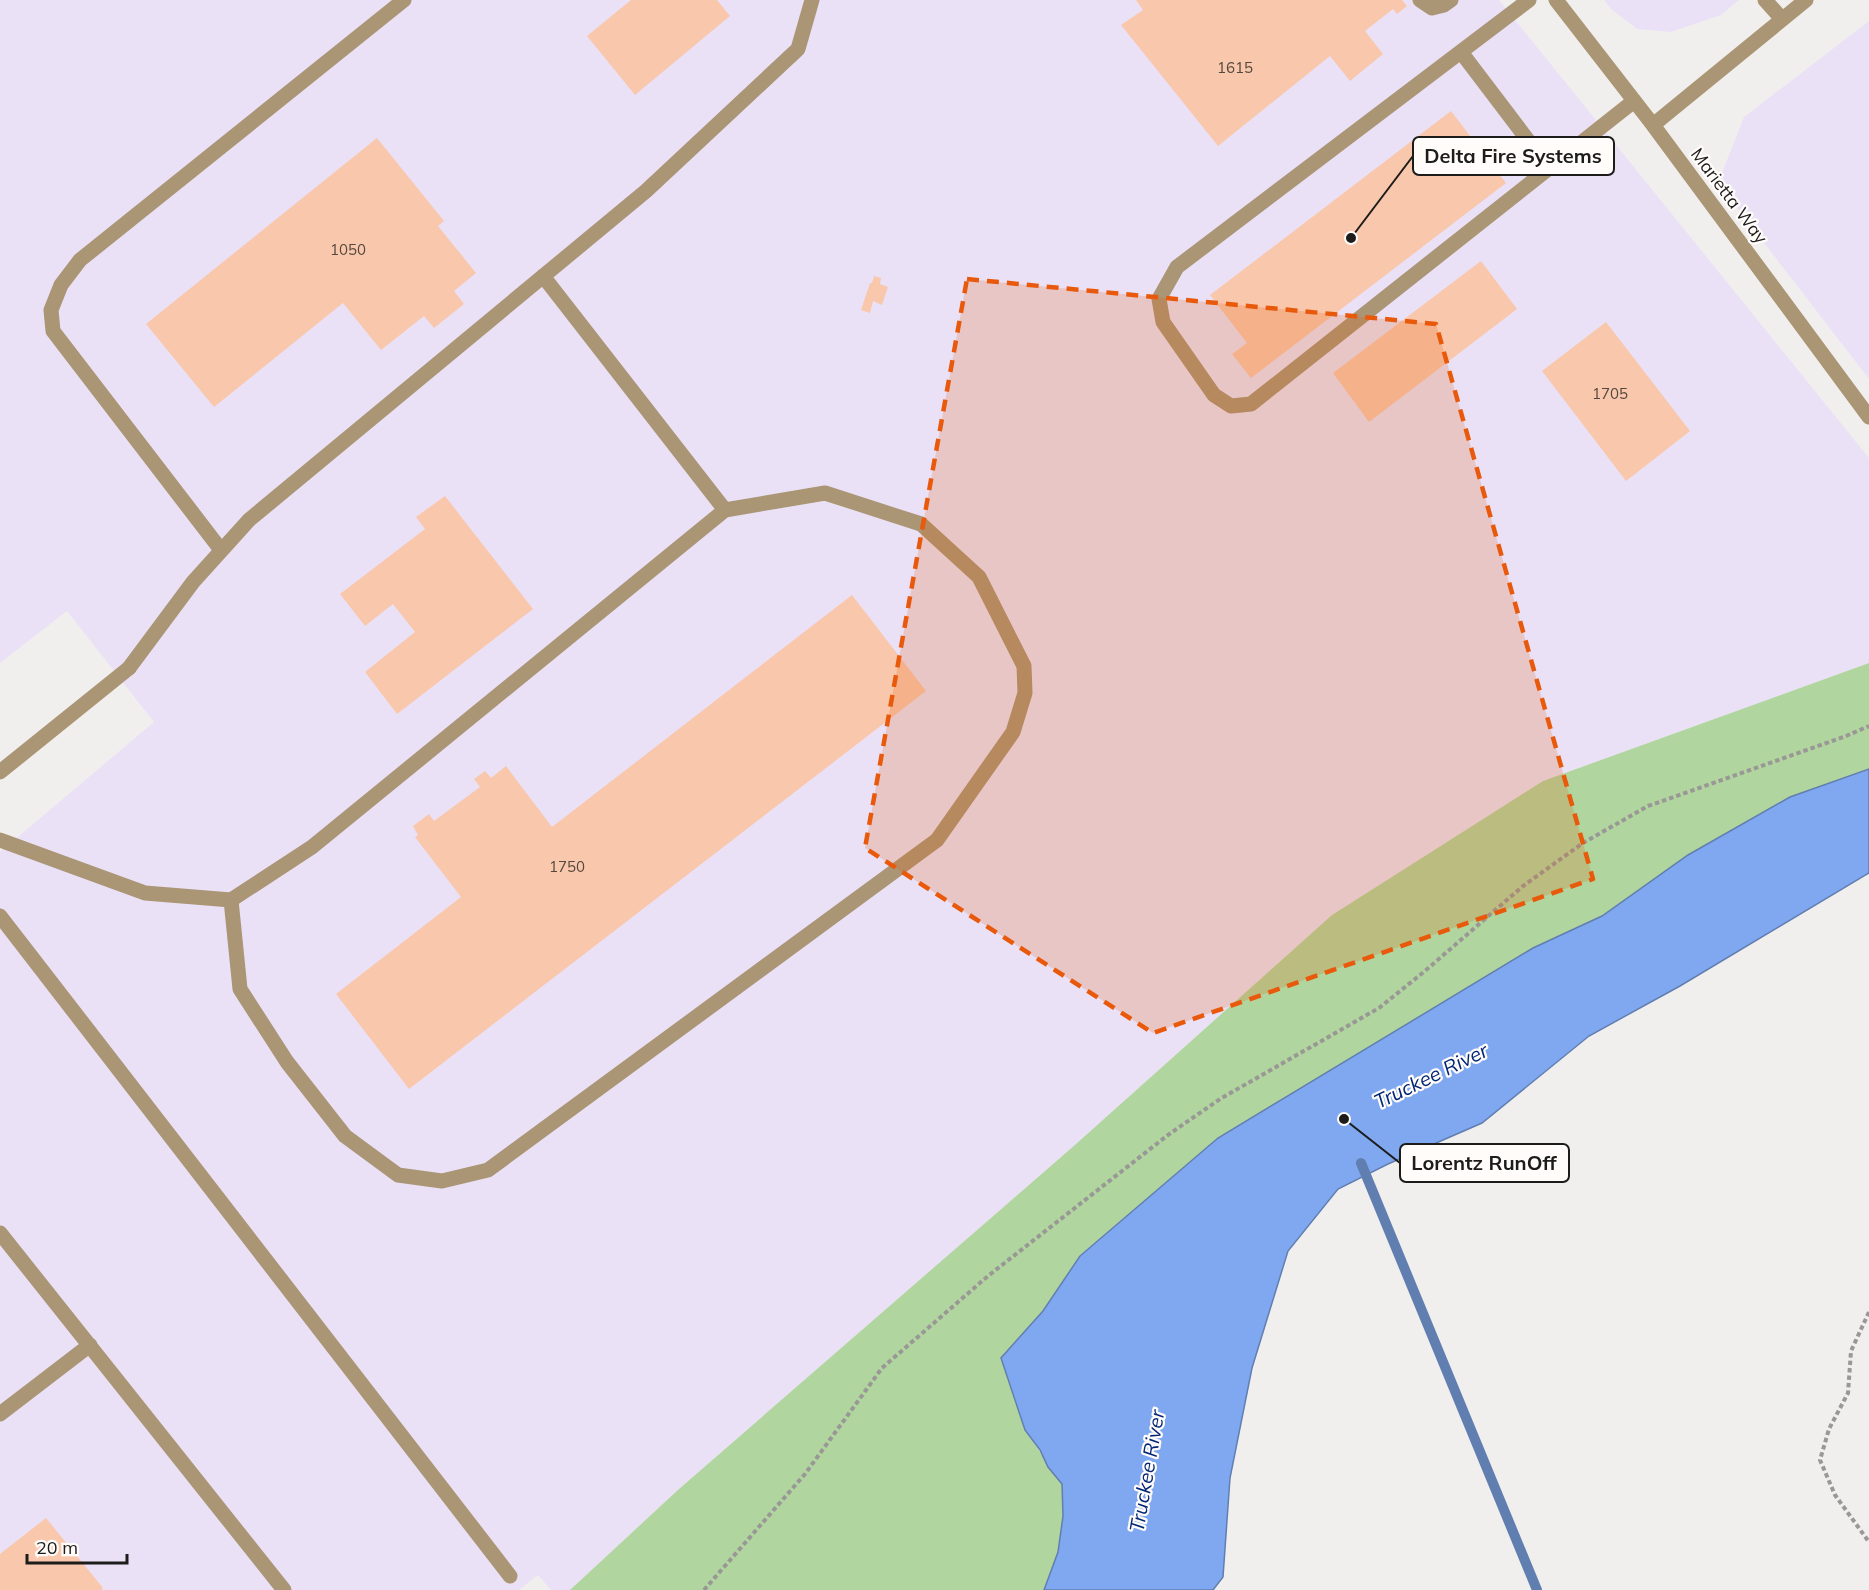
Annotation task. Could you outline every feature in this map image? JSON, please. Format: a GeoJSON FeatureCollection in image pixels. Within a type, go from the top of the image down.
{"type":"FeatureCollection","features":[{"type":"Feature","properties":{"kind":"street"},"geometry":{"type":"LineString","coordinates":[[221,550],[53,331],[51,310],[61,285],[80,260],[404,0]]}},
{"type":"Feature","properties":{"kind":"street"},"geometry":{"type":"LineString","coordinates":[[0,772],[129,668],[193,582],[249,520],[646,191],[798,49],[812,0]]}},
{"type":"Feature","properties":{"kind":"street"},"geometry":{"type":"LineString","coordinates":[[1426,4],[1444,5],[1451,0]]}},
{"type":"Feature","properties":{"kind":"street"},"geometry":{"type":"LineString","coordinates":[[1529,0],[1177,267],[1159,299],[1163,322],[1214,395],[1231,406],[1251,404],[1634,101]]}},
{"type":"Feature","properties":{"kind":"street","name":"Marietta Way"},"geometry":{"type":"LineString","coordinates":[[1556,0],[1653,125],[1869,417]]}},
{"type":"Feature","properties":{"kind":"street"},"geometry":{"type":"LineString","coordinates":[[1765,0],[1782,19]]}},
{"type":"Feature","properties":{"kind":"street"},"geometry":{"type":"LineString","coordinates":[[1653,125],[1806,0]]}},
{"type":"Feature","properties":{"kind":"street"},"geometry":{"type":"LineString","coordinates":[[1461,52],[1549,168]]}},
{"type":"Feature","properties":{"kind":"street"},"geometry":{"type":"LineString","coordinates":[[543,276],[725,510]]}},
{"type":"Feature","properties":{"kind":"street"},"geometry":{"type":"LineString","coordinates":[[0,840],[145,893],[231,900],[312,847],[725,510],[825,493],[921,524],[979,577],[1024,666],[1026,693],[1013,732],[937,840],[488,1170],[442,1181],[398,1175],[345,1136],[287,1062],[240,989],[231,900]]}},
{"type":"Feature","properties":{"kind":"street"},"geometry":{"type":"LineString","coordinates":[[0,916],[510,1576]]}},
{"type":"Feature","properties":{"kind":"street"},"geometry":{"type":"LineString","coordinates":[[0,1233],[284,1590]]}},
{"type":"Feature","properties":{"kind":"street"},"geometry":{"type":"LineString","coordinates":[[0,1414],[90,1346]]}},
{"type":"Feature","properties":{"kind":"path"},"geometry":{"type":"LineString","coordinates":[[704,1590],[805,1474],[882,1368],[988,1276],[1168,1135],[1220,1099],[1379,1008],[1523,886],[1583,843],[1648,806],[1869,726]]}},
{"type":"Feature","properties":{"kind":"path"},"geometry":{"type":"LineString","coordinates":[[1869,1312],[1851,1351],[1848,1393],[1829,1430],[1820,1460],[1835,1495],[1869,1542]]}},
{"type":"Feature","properties":{"kind":"highlighted area"},"geometry":{"type":"Polygon","coordinates":[[[967,279],[1436,324],[1593,879],[1153,1033],[865,848],[967,279]]]}},
{"type":"Feature","properties":{"kind":"shaded area"},"geometry":{"type":"Polygon","coordinates":[[[0,0],[1499,0],[1869,458],[1869,663],[1543,781],[1332,915],[1076,1144],[679,1489],[570,1590],[551,1590],[538,1575],[519,1590],[0,1590],[0,852],[154,722],[67,611],[0,663],[0,0]]]}},
{"type":"Feature","properties":{"kind":"shaded area"},"geometry":{"type":"Polygon","coordinates":[[[1604,0],[1739,0],[1721,15],[1671,32],[1637,29],[1611,9],[1604,0]]]}},
{"type":"Feature","properties":{"kind":"shaded area"},"geometry":{"type":"Polygon","coordinates":[[[1869,21],[1869,379],[1718,183],[1744,117],[1869,21]]]}},
{"type":"Feature","properties":{"kind":"green space"},"geometry":{"type":"Polygon","coordinates":[[[1869,663],[1869,770],[1790,797],[1688,855],[1602,916],[1533,948],[1218,1138],[1080,1255],[1043,1311],[1001,1358],[1025,1430],[1062,1484],[1063,1516],[1058,1552],[1044,1590],[570,1590],[679,1489],[1076,1144],[1332,915],[1543,781],[1869,663]]]}},
{"type":"Feature","properties":{"kind":"water","name":"Truckee River"},"geometry":{"type":"Polygon","coordinates":[[[1869,769],[1869,873],[1680,986],[1589,1036],[1482,1123],[1388,1164],[1338,1189],[1288,1251],[1252,1368],[1230,1478],[1223,1577],[1213,1590],[1044,1590],[1058,1552],[1063,1516],[1062,1484],[1048,1467],[1040,1450],[1025,1430],[1001,1358],[1043,1311],[1080,1256],[1218,1138],[1533,948],[1602,916],[1688,855],[1790,797],[1869,769]]]}},
{"type":"Feature","properties":{"kind":"building"},"geometry":{"type":"Polygon","coordinates":[[[631,0],[717,0],[730,16],[635,95],[587,36],[631,0]]]}},
{"type":"Feature","properties":{"kind":"building"},"geometry":{"type":"Polygon","coordinates":[[[1136,0],[1402,0],[1407,6],[1397,14],[1393,9],[1365,31],[1383,54],[1350,81],[1330,56],[1218,146],[1121,25],[1143,10],[1136,0]]]}},
{"type":"Feature","properties":{"kind":"building"},"geometry":{"type":"Polygon","coordinates":[[[1451,111],[1506,183],[1251,378],[1232,354],[1247,343],[1210,295],[1451,111]]]}},
{"type":"Feature","properties":{"kind":"building"},"geometry":{"type":"Polygon","coordinates":[[[377,138],[444,221],[438,226],[476,273],[454,291],[464,304],[434,328],[424,316],[381,350],[343,303],[214,407],[146,324],[377,138]]]}},
{"type":"Feature","properties":{"kind":"building"},"geometry":{"type":"Polygon","coordinates":[[[1481,261],[1517,309],[1369,422],[1333,373],[1481,261]]]}},
{"type":"Feature","properties":{"kind":"building"},"geometry":{"type":"Polygon","coordinates":[[[874,276],[881,278],[880,284],[888,287],[882,305],[873,301],[870,313],[861,310],[874,276]]]}},
{"type":"Feature","properties":{"kind":"building"},"geometry":{"type":"Polygon","coordinates":[[[1606,322],[1690,431],[1626,481],[1542,371],[1606,322]]]}},
{"type":"Feature","properties":{"kind":"building"},"geometry":{"type":"Polygon","coordinates":[[[445,496],[533,609],[397,714],[365,672],[415,632],[393,604],[365,626],[340,594],[425,529],[416,517],[445,496]]]}},
{"type":"Feature","properties":{"kind":"building"},"geometry":{"type":"Polygon","coordinates":[[[852,595],[926,691],[409,1089],[336,994],[461,897],[415,837],[418,835],[413,826],[429,814],[434,821],[480,787],[474,779],[485,771],[491,778],[506,766],[552,827],[852,595]]]}},
{"type":"Feature","properties":{"kind":"building"},"geometry":{"type":"Polygon","coordinates":[[[46,1518],[103,1588],[101,1590],[0,1590],[0,1554],[46,1518]]]}},
{"type":"Feature","properties":{"kind":"waterway"},"geometry":{"type":"LineString","coordinates":[[1361,1163],[1537,1590]]}},
{"type":"Feature","properties":{"kind":"place","name":"Delta Fire Systems"},"geometry":{"type":"Point","coordinates":[1351,238]}},
{"type":"Feature","properties":{"kind":"place","name":"Lorentz RunOff"},"geometry":{"type":"Point","coordinates":[1344,1119]}}]}
